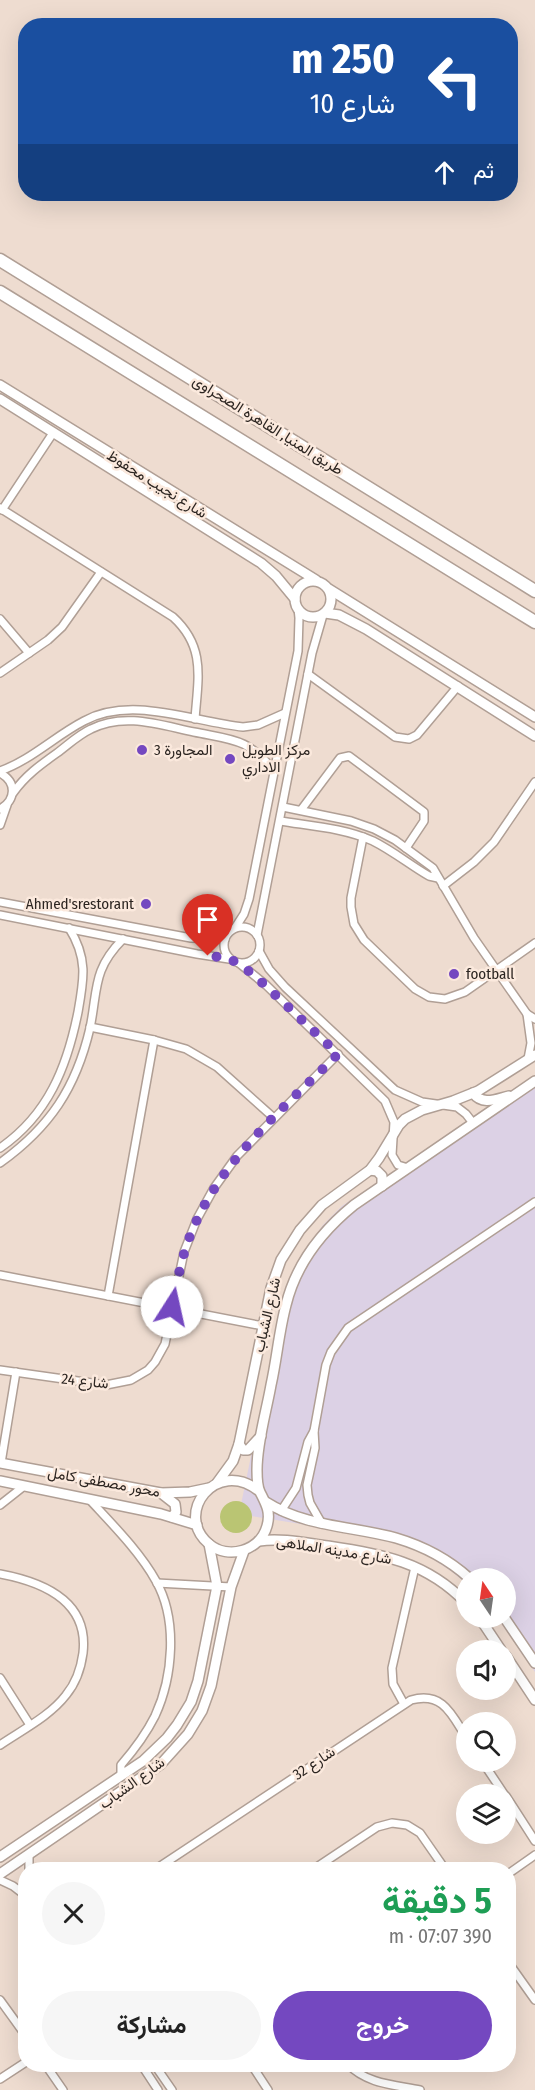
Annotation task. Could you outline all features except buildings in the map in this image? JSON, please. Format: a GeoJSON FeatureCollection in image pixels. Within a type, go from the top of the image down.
{"type":"FeatureCollection","features":[{"type":"Feature","properties":{"kind":"highway","name":"طريق المنيا, القاهرة الصحراوى"},"geometry":{"type":"LineString","coordinates":[[0,260],[535,591]]}},
{"type":"Feature","properties":{"kind":"highway","name":"طريق المنيا, القاهرة الصحراوى"},"geometry":{"type":"LineString","coordinates":[[0,292],[535,622]]}},
{"type":"Feature","properties":{"kind":"street","name":"شارع نجيب محفوظ"},"geometry":{"type":"LineString","coordinates":[[0,385],[316,580]]}},
{"type":"Feature","properties":{"kind":"street","name":"شارع نجيب محفوظ"},"geometry":{"type":"LineString","coordinates":[[0,399],[249,556],[276,576],[296,604]]}},
{"type":"Feature","properties":{"kind":"street"},"geometry":{"type":"LineString","coordinates":[[53,433],[1,509],[172,617],[189,636],[195,647],[199,668],[195,719]]}},
{"type":"Feature","properties":{"kind":"street"},"geometry":{"type":"LineString","coordinates":[[249,556],[256,544]]}},
{"type":"Feature","properties":{"kind":"street"},"geometry":{"type":"LineString","coordinates":[[0,673],[62,627],[101,572]]}},
{"type":"Feature","properties":{"kind":"street"},"geometry":{"type":"LineString","coordinates":[[229,958],[224,950],[225,939],[227,934],[235,928],[247,907],[298,651],[299,618],[296,604],[299,587],[316,580],[324,583],[329,589],[535,717]]}},
{"type":"Feature","properties":{"kind":"street"},"geometry":{"type":"LineString","coordinates":[[257,935],[312,653],[324,614],[332,602],[329,589]]}},
{"type":"Feature","properties":{"kind":"street"},"geometry":{"type":"LineString","coordinates":[[296,604],[309,617],[324,614],[344,617],[366,629],[535,736]]}},
{"type":"Feature","properties":{"kind":"street"},"geometry":{"type":"LineString","coordinates":[[366,629],[373,616]]}},
{"type":"Feature","properties":{"kind":"street"},"geometry":{"type":"LineString","coordinates":[[0,619],[28,654]]}},
{"type":"Feature","properties":{"kind":"street"},"geometry":{"type":"LineString","coordinates":[[298,651],[312,653]]}},
{"type":"Feature","properties":{"kind":"street"},"geometry":{"type":"LineString","coordinates":[[308,674],[395,737],[404,740],[417,735],[458,686]]}},
{"type":"Feature","properties":{"kind":"street"},"geometry":{"type":"LineString","coordinates":[[13,793],[9,779],[0,772],[98,714],[124,709],[143,710],[243,727],[258,725],[285,713]]}},
{"type":"Feature","properties":{"kind":"street"},"geometry":{"type":"LineString","coordinates":[[140,720],[143,710]]}},
{"type":"Feature","properties":{"kind":"street"},"geometry":{"type":"LineString","coordinates":[[0,825],[3,807],[25,777],[93,728],[111,721],[140,720],[242,742],[253,748],[274,771]]}},
{"type":"Feature","properties":{"kind":"street"},"geometry":{"type":"LineString","coordinates":[[229,739],[232,725]]}},
{"type":"Feature","properties":{"kind":"street"},"geometry":{"type":"LineString","coordinates":[[33,753],[42,764]]}},
{"type":"Feature","properties":{"kind":"street"},"geometry":{"type":"LineString","coordinates":[[301,810],[340,758],[349,756],[424,813],[424,821],[406,848]]}},
{"type":"Feature","properties":{"kind":"street"},"geometry":{"type":"LineString","coordinates":[[443,886],[474,862],[494,842],[535,782]]}},
{"type":"Feature","properties":{"kind":"street"},"geometry":{"type":"LineString","coordinates":[[283,807],[363,825],[384,834],[433,868],[497,970],[527,1014],[535,1019]]}},
{"type":"Feature","properties":{"kind":"street"},"geometry":{"type":"LineString","coordinates":[[280,821],[363,837],[381,845],[426,874],[438,878]]}},
{"type":"Feature","properties":{"kind":"street"},"geometry":{"type":"LineString","coordinates":[[363,837],[351,907],[354,924],[364,940],[415,989],[429,997],[445,999],[459,996],[535,944]]}},
{"type":"Feature","properties":{"kind":"street"},"geometry":{"type":"LineString","coordinates":[[254,872],[270,875]]}},
{"type":"Feature","properties":{"kind":"street"},"geometry":{"type":"LineString","coordinates":[[0,902],[183,937],[225,939]]}},
{"type":"Feature","properties":{"kind":"street"},"geometry":{"type":"LineString","coordinates":[[0,915],[179,951],[229,958],[239,963],[271,989],[385,1101],[392,1115],[395,1131],[393,1158],[398,1165],[408,1168]]}},
{"type":"Feature","properties":{"kind":"street"},"geometry":{"type":"LineString","coordinates":[[235,928],[245,927],[257,935],[260,940],[259,951],[251,961],[239,963]]}},
{"type":"Feature","properties":{"kind":"street"},"geometry":{"type":"LineString","coordinates":[[0,1148],[38,1112],[64,1068],[72,1042],[84,968],[79,947],[69,928]]}},
{"type":"Feature","properties":{"kind":"street"},"geometry":{"type":"LineString","coordinates":[[179,951],[183,937]]}},
{"type":"Feature","properties":{"kind":"street"},"geometry":{"type":"LineString","coordinates":[[0,1163],[27,1142],[52,1115],[71,1083],[79,1066],[90,1027],[95,988],[100,971],[110,954],[123,939]]}},
{"type":"Feature","properties":{"kind":"street"},"geometry":{"type":"LineString","coordinates":[[259,951],[279,981],[394,1090],[413,1099],[452,1106],[461,1110],[472,1123]]}},
{"type":"Feature","properties":{"kind":"street"},"geometry":{"type":"LineString","coordinates":[[84,968],[100,971]]}},
{"type":"Feature","properties":{"kind":"street"},"geometry":{"type":"LineString","coordinates":[[271,989],[279,981]]}},
{"type":"Feature","properties":{"kind":"street"},"geometry":{"type":"LineString","coordinates":[[527,1014],[532,1057]]}},
{"type":"Feature","properties":{"kind":"street"},"geometry":{"type":"LineString","coordinates":[[90,1027],[186,1049],[217,1067],[274,1118]]}},
{"type":"Feature","properties":{"kind":"street"},"geometry":{"type":"LineString","coordinates":[[108,1296],[154,1040]]}},
{"type":"Feature","properties":{"kind":"street","name":"شارع 24"},"geometry":{"type":"LineString","coordinates":[[0,1370],[106,1385],[131,1380],[148,1370],[165,1344],[184,1252],[205,1203],[237,1156],[338,1054]]}},
{"type":"Feature","properties":{"kind":"street","name":"شارع الشباب"},"geometry":{"type":"LineString","coordinates":[[213,1486],[228,1469],[239,1444],[274,1276],[300,1230],[322,1205],[370,1170],[399,1125],[410,1116],[473,1093],[532,1057]]}},
{"type":"Feature","properties":{"kind":"street","name":"شارع الشباب"},"geometry":{"type":"LineString","coordinates":[[259,1491],[257,1470],[261,1435],[286,1304],[299,1270],[315,1244],[329,1227],[354,1205],[535,1081]]}},
{"type":"Feature","properties":{"kind":"street"},"geometry":{"type":"LineString","coordinates":[[385,1101],[394,1090]]}},
{"type":"Feature","properties":{"kind":"street"},"geometry":{"type":"LineString","coordinates":[[473,1093],[478,1099],[484,1101],[515,1094]]}},
{"type":"Feature","properties":{"kind":"street"},"geometry":{"type":"LineString","coordinates":[[370,1170],[377,1171],[382,1176],[382,1186]]}},
{"type":"Feature","properties":{"kind":"street"},"geometry":{"type":"LineString","coordinates":[[322,1524],[310,1503],[308,1485],[315,1448],[314,1431],[326,1365],[335,1345],[348,1328],[535,1202]]}},
{"type":"Feature","properties":{"kind":"street"},"geometry":{"type":"LineString","coordinates":[[0,1275],[263,1326]]}},
{"type":"Feature","properties":{"kind":"street"},"geometry":{"type":"LineString","coordinates":[[0,1463],[16,1372]]}},
{"type":"Feature","properties":{"kind":"street"},"geometry":{"type":"LineString","coordinates":[[281,1511],[296,1488],[308,1442],[314,1431]]}},
{"type":"Feature","properties":{"kind":"street"},"geometry":{"type":"LineString","coordinates":[[239,1444],[243,1450],[248,1450],[261,1435]]}},
{"type":"Feature","properties":{"kind":"street","name":"محور مصطفى كامل"},"geometry":{"type":"LineString","coordinates":[[0,1463],[161,1493],[190,1492],[213,1486]]}},
{"type":"Feature","properties":{"kind":"street"},"geometry":{"type":"LineString","coordinates":[[235,1480],[252,1485],[259,1491],[266,1502],[269,1516],[268,1525],[259,1541],[244,1551],[226,1552],[209,1544],[203,1538],[197,1525],[196,1512],[198,1503],[213,1486],[235,1480]]}},
{"type":"Feature","properties":{"kind":"street","name":"محور مصطفى كامل"},"geometry":{"type":"LineString","coordinates":[[0,1481],[87,1498],[172,1517],[197,1525]]}},
{"type":"Feature","properties":{"kind":"street"},"geometry":{"type":"LineString","coordinates":[[0,1505],[9,1495],[25,1485]]}},
{"type":"Feature","properties":{"kind":"street"},"geometry":{"type":"LineString","coordinates":[[161,1493],[175,1504],[176,1512],[172,1517]]}},
{"type":"Feature","properties":{"kind":"street"},"geometry":{"type":"LineString","coordinates":[[87,1498],[121,1534],[157,1583],[169,1624],[168,1667],[162,1698],[156,1714],[138,1745],[121,1765],[121,1775]]}},
{"type":"Feature","properties":{"kind":"street","name":"شارع مدينه الملاهى"},"geometry":{"type":"LineString","coordinates":[[266,1502],[301,1519],[395,1538],[418,1546],[456,1569]]}},
{"type":"Feature","properties":{"kind":"street"},"geometry":{"type":"LineString","coordinates":[[360,1551],[363,1532]]}},
{"type":"Feature","properties":{"kind":"street","name":"شارع مدينه الملاهى"},"geometry":{"type":"LineString","coordinates":[[259,1541],[285,1540],[389,1557],[415,1567],[441,1582],[456,1595]]}},
{"type":"Feature","properties":{"kind":"street","name":"شارع الشباب"},"geometry":{"type":"LineString","coordinates":[[0,1857],[156,1750],[186,1711],[201,1671],[217,1586],[209,1544]]}},
{"type":"Feature","properties":{"kind":"street","name":"شارع الشباب"},"geometry":{"type":"LineString","coordinates":[[18,1862],[161,1764],[189,1734],[202,1711],[211,1686],[231,1587],[244,1551]]}},
{"type":"Feature","properties":{"kind":"street"},"geometry":{"type":"LineString","coordinates":[[404,1704],[393,1684],[392,1668],[415,1567]]}},
{"type":"Feature","properties":{"kind":"street"},"geometry":{"type":"LineString","coordinates":[[0,1574],[43,1586],[60,1596],[74,1611],[82,1629],[83,1650],[82,1661],[73,1686],[57,1705],[0,1745]]}},
{"type":"Feature","properties":{"kind":"street"},"geometry":{"type":"LineString","coordinates":[[157,1583],[231,1587]]}},
{"type":"Feature","properties":{"kind":"street"},"geometry":{"type":"LineString","coordinates":[[511,1628],[535,1663]]}},
{"type":"Feature","properties":{"kind":"street"},"geometry":{"type":"LineString","coordinates":[[516,1671],[535,1700]]}},
{"type":"Feature","properties":{"kind":"street"},"geometry":{"type":"LineString","coordinates":[[0,1678],[30,1725]]}},
{"type":"Feature","properties":{"kind":"street","name":"شارع 32"},"geometry":{"type":"LineString","coordinates":[[167,1862],[404,1704],[426,1697],[446,1707],[456,1722]]}},
{"type":"Feature","properties":{"kind":"street"},"geometry":{"type":"LineString","coordinates":[[516,1812],[535,1841]]}},
{"type":"Feature","properties":{"kind":"street"},"geometry":{"type":"LineString","coordinates":[[54,1821],[62,1833]]}},
{"type":"Feature","properties":{"kind":"street"},"geometry":{"type":"LineString","coordinates":[[324,1862],[377,1827],[392,1823],[407,1825],[420,1833],[440,1862]]}},
{"type":"Feature","properties":{"kind":"street"},"geometry":{"type":"LineString","coordinates":[[29,1855],[29,1862]]}},
{"type":"Feature","properties":{"kind":"street"},"geometry":{"type":"LineString","coordinates":[[516,1868],[535,1855]]}},
{"type":"Feature","properties":{"kind":"street","name":"شارع الشباب"},"geometry":{"type":"LineString","coordinates":[[0,1874],[18,1862]]}},
{"type":"Feature","properties":{"kind":"street"},"geometry":{"type":"LineString","coordinates":[[0,1880],[18,1889]]}},
{"type":"Feature","properties":{"kind":"street"},"geometry":{"type":"LineString","coordinates":[[516,1973],[535,2000]]}},
{"type":"Feature","properties":{"kind":"street"},"geometry":{"type":"LineString","coordinates":[[0,2000],[18,2025]]}},
{"type":"Feature","properties":{"kind":"street"},"geometry":{"type":"LineString","coordinates":[[0,2079],[18,2067]]}},
{"type":"Feature","properties":{"kind":"street"},"geometry":{"type":"LineString","coordinates":[[51,2072],[63,2090]]}},
{"type":"Feature","properties":{"kind":"street"},"geometry":{"type":"LineString","coordinates":[[146,2072],[158,2090]]}},
{"type":"Feature","properties":{"kind":"street"},"geometry":{"type":"LineString","coordinates":[[160,2072],[172,2090]]}},
{"type":"Feature","properties":{"kind":"street"},"geometry":{"type":"LineString","coordinates":[[256,2072],[268,2090]]}},
{"type":"Feature","properties":{"kind":"street"},"geometry":{"type":"LineString","coordinates":[[356,2072],[371,2080],[420,2090]]}},
{"type":"Feature","properties":{"kind":"shaded area"},"geometry":{"type":"Polygon","coordinates":[[[535,1077],[535,1672],[516,1644],[516,1640],[513,1640],[505,1628],[516,1628],[516,1568],[456,1568],[456,1575],[419,1550],[375,1536],[239,1514],[285,1292],[305,1250],[323,1225],[342,1206],[535,1077]]]}},
{"type":"Feature","properties":{"kind":"green space"},"geometry":{"type":"Polygon","coordinates":[[[236,1501],[247,1506],[252,1517],[247,1528],[236,1533],[225,1528],[220,1517],[225,1506],[236,1501]]]}},
{"type":"Feature","properties":{"kind":"place","name":"المجاورة 3"},"geometry":{"type":"Point","coordinates":[142,750]}},
{"type":"Feature","properties":{"kind":"place","name":"مركز الطويل الاداري"},"geometry":{"type":"Point","coordinates":[230,759]}},
{"type":"Feature","properties":{"kind":"place","name":"Ahmed'srestorant"},"geometry":{"type":"Point","coordinates":[146,904]}},
{"type":"Feature","properties":{"kind":"place","name":"football"},"geometry":{"type":"Point","coordinates":[454,974]}},
{"type":"Feature","properties":{"kind":"route"},"geometry":{"type":"LineString","coordinates":[[172,1307],[184,1252],[197,1219],[214,1188],[237,1156],[338,1054],[266,985],[239,963],[229,958],[208,956]]}}]}
